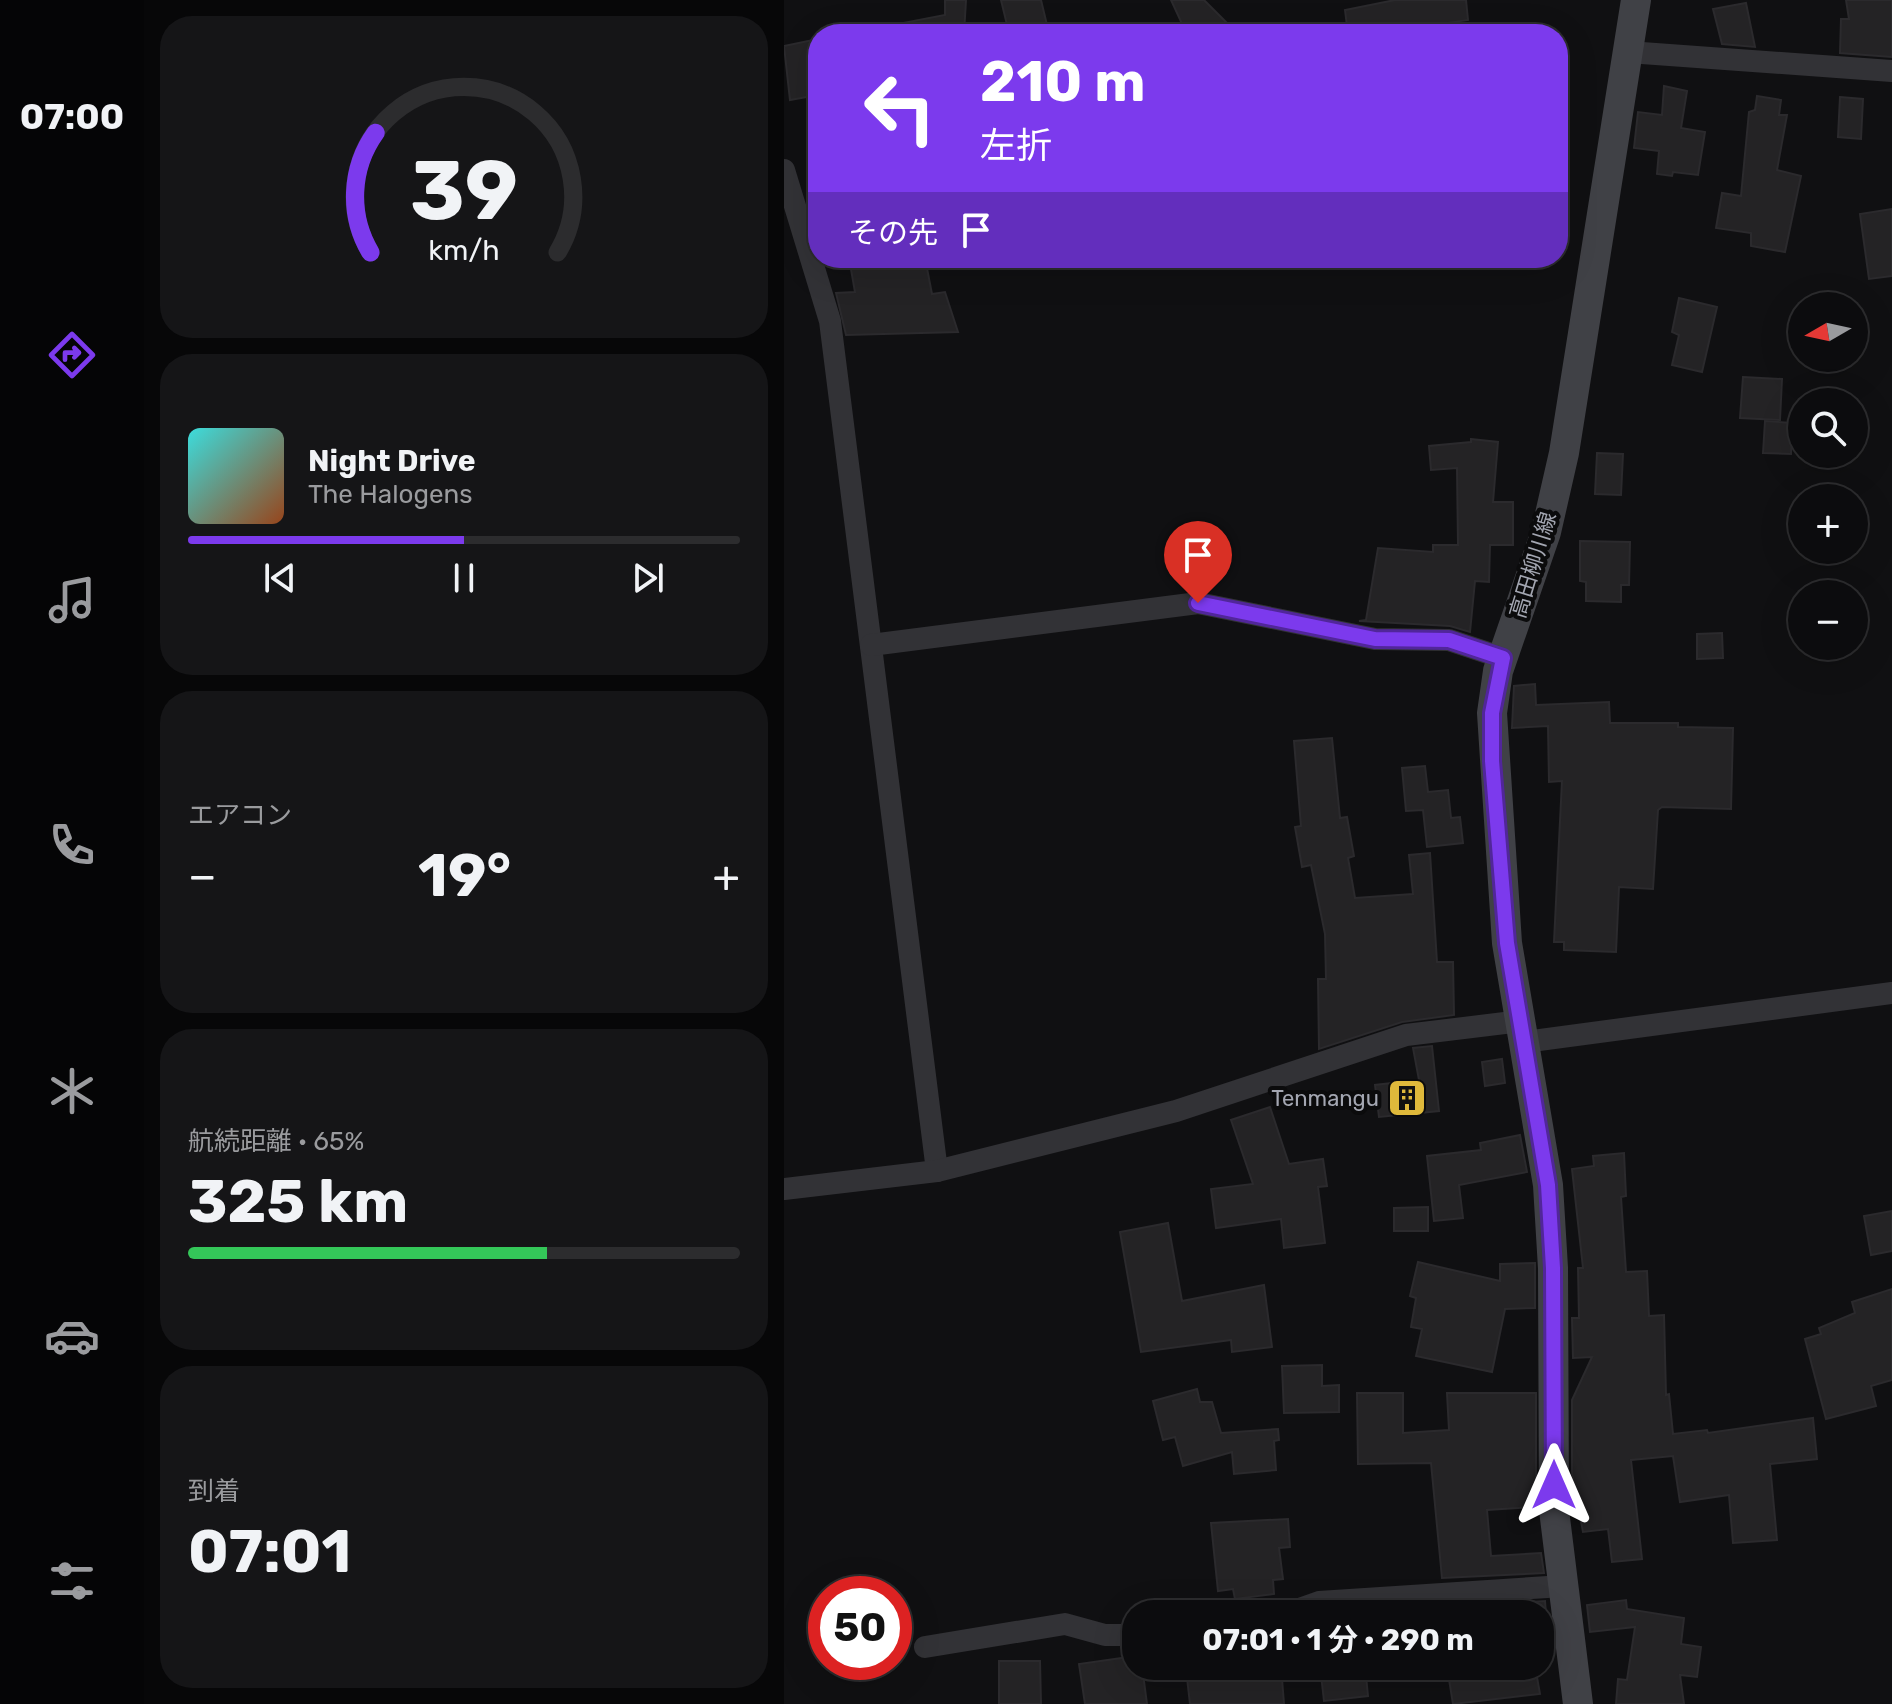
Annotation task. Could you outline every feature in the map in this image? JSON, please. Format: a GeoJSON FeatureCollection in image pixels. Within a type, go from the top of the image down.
{"type":"FeatureCollection","features":[{"type":"Feature","properties":{"kind":"main road","name":"高田柳川線"},"geometry":{"type":"LineString","coordinates":[[1578,1704],[1554,1510],[1550,1213],[1507,943],[1492,761],[1492,713],[1503,658],[1546,532],[1564,453],[1636,0]]}},
{"type":"Feature","properties":{"kind":"street"},"geometry":{"type":"LineString","coordinates":[[1628,52],[1892,71]]}},
{"type":"Feature","properties":{"kind":"street"},"geometry":{"type":"LineString","coordinates":[[784,170],[808,249]]}},
{"type":"Feature","properties":{"kind":"street"},"geometry":{"type":"LineString","coordinates":[[814,268],[830,321],[937,1171]]}},
{"type":"Feature","properties":{"kind":"street"},"geometry":{"type":"LineString","coordinates":[[871,645],[1198,603],[1375,639],[1449,640],[1503,658]]}},
{"type":"Feature","properties":{"kind":"street"},"geometry":{"type":"LineString","coordinates":[[784,1189],[937,1171],[1176,1111],[1406,1035],[1523,1032],[1892,993]]}},
{"type":"Feature","properties":{"kind":"street"},"geometry":{"type":"LineString","coordinates":[[1350,1600],[1563,1586]]}},
{"type":"Feature","properties":{"kind":"street"},"geometry":{"type":"LineString","coordinates":[[925,1647],[1065,1624],[1105,1635],[1122,1635]]}},
{"type":"Feature","properties":{"kind":"building"},"geometry":{"type":"Polygon","coordinates":[[[945,0],[966,0],[965,24],[903,24],[903,23],[945,15],[945,0]]]}},
{"type":"Feature","properties":{"kind":"building"},"geometry":{"type":"Polygon","coordinates":[[[1001,0],[1041,0],[1047,24],[1007,24],[1001,0]]]}},
{"type":"Feature","properties":{"kind":"building"},"geometry":{"type":"Polygon","coordinates":[[[1171,0],[1204,0],[1228,24],[1188,24],[1182,24],[1171,0]]]}},
{"type":"Feature","properties":{"kind":"building"},"geometry":{"type":"Polygon","coordinates":[[[1395,0],[1466,0],[1468,20],[1447,24],[1347,24],[1345,10],[1395,0]]]}},
{"type":"Feature","properties":{"kind":"building"},"geometry":{"type":"Polygon","coordinates":[[[1846,0],[1892,0],[1892,57],[1840,53],[1841,19],[1849,19],[1846,0]]]}},
{"type":"Feature","properties":{"kind":"building"},"geometry":{"type":"Polygon","coordinates":[[[1746,3],[1755,47],[1722,44],[1713,9],[1746,3]]]}},
{"type":"Feature","properties":{"kind":"building"},"geometry":{"type":"Polygon","coordinates":[[[808,41],[808,97],[790,100],[784,46],[808,41]]]}},
{"type":"Feature","properties":{"kind":"building"},"geometry":{"type":"Polygon","coordinates":[[[1664,86],[1687,91],[1681,128],[1705,132],[1698,175],[1657,174],[1659,151],[1634,148],[1638,112],[1662,115],[1664,86]]]}},
{"type":"Feature","properties":{"kind":"building"},"geometry":{"type":"Polygon","coordinates":[[[1757,96],[1781,100],[1779,115],[1787,115],[1777,170],[1801,176],[1785,252],[1751,246],[1751,233],[1716,228],[1722,193],[1741,196],[1749,112],[1755,110],[1757,96]]]}},
{"type":"Feature","properties":{"kind":"building"},"geometry":{"type":"Polygon","coordinates":[[[1840,97],[1863,99],[1861,139],[1838,137],[1840,97]]]}},
{"type":"Feature","properties":{"kind":"building"},"geometry":{"type":"Polygon","coordinates":[[[1892,209],[1892,276],[1869,279],[1860,214],[1892,209]]]}},
{"type":"Feature","properties":{"kind":"building"},"geometry":{"type":"Polygon","coordinates":[[[851,268],[927,268],[932,294],[945,292],[958,332],[846,335],[836,293],[855,292],[851,268]]]}},
{"type":"Feature","properties":{"kind":"building"},"geometry":{"type":"Polygon","coordinates":[[[1679,298],[1717,307],[1702,372],[1672,365],[1679,335],[1672,332],[1679,298]]]}},
{"type":"Feature","properties":{"kind":"building"},"geometry":{"type":"Polygon","coordinates":[[[1743,377],[1782,379],[1780,420],[1740,418],[1743,377]]]}},
{"type":"Feature","properties":{"kind":"building"},"geometry":{"type":"Polygon","coordinates":[[[1765,421],[1788,423],[1788,454],[1763,453],[1765,421]]]}},
{"type":"Feature","properties":{"kind":"building"},"geometry":{"type":"Polygon","coordinates":[[[1471,439],[1498,442],[1493,502],[1513,502],[1513,545],[1490,545],[1489,582],[1475,581],[1470,632],[1450,626],[1359,621],[1366,620],[1378,548],[1433,552],[1433,545],[1458,545],[1457,468],[1431,470],[1429,446],[1471,442],[1471,439]]]}},
{"type":"Feature","properties":{"kind":"building"},"geometry":{"type":"Polygon","coordinates":[[[1597,453],[1623,454],[1621,495],[1595,494],[1597,453]]]}},
{"type":"Feature","properties":{"kind":"building"},"geometry":{"type":"Polygon","coordinates":[[[1580,541],[1630,542],[1629,585],[1621,585],[1621,602],[1586,601],[1586,582],[1580,581],[1580,541]]]}},
{"type":"Feature","properties":{"kind":"building"},"geometry":{"type":"Polygon","coordinates":[[[1722,633],[1723,658],[1697,659],[1697,634],[1722,633]]]}},
{"type":"Feature","properties":{"kind":"building"},"geometry":{"type":"Polygon","coordinates":[[[1535,684],[1536,705],[1609,702],[1610,723],[1678,723],[1678,727],[1733,728],[1731,809],[1662,807],[1658,810],[1653,889],[1619,887],[1616,952],[1564,950],[1564,942],[1554,942],[1562,781],[1549,782],[1548,726],[1512,728],[1514,686],[1535,684]]]}},
{"type":"Feature","properties":{"kind":"building"},"geometry":{"type":"Polygon","coordinates":[[[1332,738],[1340,818],[1347,817],[1354,856],[1348,858],[1355,898],[1413,894],[1409,855],[1430,853],[1437,962],[1453,962],[1454,1015],[1402,1022],[1319,1049],[1318,979],[1326,979],[1325,934],[1311,865],[1302,867],[1295,827],[1301,826],[1294,741],[1332,738]]]}},
{"type":"Feature","properties":{"kind":"building"},"geometry":{"type":"Polygon","coordinates":[[[1425,766],[1428,792],[1448,790],[1451,818],[1460,817],[1463,843],[1427,847],[1423,810],[1406,811],[1402,768],[1425,766]]]}},
{"type":"Feature","properties":{"kind":"building","name":"Tenmangu"},"geometry":{"type":"Polygon","coordinates":[[[1432,1046],[1439,1111],[1379,1117],[1375,1085],[1419,1080],[1413,1048],[1432,1046]]]}},
{"type":"Feature","properties":{"kind":"building"},"geometry":{"type":"Polygon","coordinates":[[[1502,1059],[1505,1083],[1485,1086],[1482,1062],[1502,1059]]]}},
{"type":"Feature","properties":{"kind":"building"},"geometry":{"type":"Polygon","coordinates":[[[1270,1107],[1289,1164],[1323,1159],[1327,1186],[1318,1187],[1325,1243],[1284,1248],[1281,1219],[1216,1228],[1211,1189],[1253,1184],[1231,1120],[1270,1107]]]}},
{"type":"Feature","properties":{"kind":"building"},"geometry":{"type":"Polygon","coordinates":[[[1520,1135],[1527,1172],[1459,1185],[1463,1218],[1434,1221],[1427,1156],[1481,1150],[1480,1143],[1520,1135]]]}},
{"type":"Feature","properties":{"kind":"building"},"geometry":{"type":"Polygon","coordinates":[[[1624,1153],[1626,1196],[1621,1197],[1626,1272],[1647,1271],[1649,1316],[1664,1315],[1666,1395],[1669,1394],[1673,1434],[1707,1430],[1708,1433],[1813,1418],[1817,1459],[1770,1464],[1777,1540],[1733,1543],[1729,1495],[1680,1502],[1673,1456],[1631,1460],[1642,1559],[1612,1562],[1608,1529],[1583,1532],[1572,1473],[1572,1400],[1592,1357],[1573,1358],[1572,1318],[1579,1318],[1578,1268],[1583,1268],[1572,1169],[1594,1166],[1593,1156],[1624,1153]]]}},
{"type":"Feature","properties":{"kind":"building"},"geometry":{"type":"Polygon","coordinates":[[[1428,1207],[1428,1231],[1394,1231],[1394,1208],[1428,1207]]]}},
{"type":"Feature","properties":{"kind":"building"},"geometry":{"type":"Polygon","coordinates":[[[1892,1211],[1892,1251],[1871,1255],[1864,1216],[1892,1211]]]}},
{"type":"Feature","properties":{"kind":"building"},"geometry":{"type":"Polygon","coordinates":[[[1168,1223],[1182,1301],[1264,1285],[1272,1347],[1232,1352],[1231,1340],[1141,1352],[1120,1232],[1168,1223]]]}},
{"type":"Feature","properties":{"kind":"building"},"geometry":{"type":"Polygon","coordinates":[[[1418,1262],[1500,1281],[1500,1264],[1535,1263],[1535,1308],[1505,1309],[1492,1372],[1416,1356],[1422,1329],[1411,1327],[1416,1298],[1410,1296],[1418,1262]]]}},
{"type":"Feature","properties":{"kind":"building"},"geometry":{"type":"Polygon","coordinates":[[[1892,1289],[1892,1380],[1871,1386],[1876,1406],[1826,1419],[1805,1339],[1821,1334],[1819,1328],[1855,1313],[1852,1302],[1892,1289]]]}},
{"type":"Feature","properties":{"kind":"building"},"geometry":{"type":"Polygon","coordinates":[[[1322,1365],[1322,1386],[1339,1385],[1339,1412],[1284,1413],[1282,1366],[1322,1365]]]}},
{"type":"Feature","properties":{"kind":"building"},"geometry":{"type":"Polygon","coordinates":[[[1197,1389],[1200,1402],[1212,1402],[1221,1433],[1278,1429],[1279,1440],[1274,1441],[1276,1470],[1234,1474],[1232,1452],[1183,1466],[1175,1437],[1163,1440],[1153,1401],[1197,1389]]]}},
{"type":"Feature","properties":{"kind":"building"},"geometry":{"type":"Polygon","coordinates":[[[1357,1393],[1403,1393],[1403,1433],[1449,1430],[1447,1393],[1536,1393],[1536,1507],[1487,1510],[1491,1556],[1541,1553],[1544,1573],[1442,1578],[1431,1463],[1358,1464],[1357,1393]]]}},
{"type":"Feature","properties":{"kind":"building"},"geometry":{"type":"Polygon","coordinates":[[[1288,1519],[1290,1547],[1279,1548],[1283,1579],[1273,1580],[1274,1594],[1235,1599],[1233,1589],[1218,1591],[1211,1523],[1288,1519]]]}},
{"type":"Feature","properties":{"kind":"building"},"geometry":{"type":"Polygon","coordinates":[[[1626,1600],[1627,1609],[1684,1618],[1681,1644],[1701,1647],[1697,1677],[1680,1675],[1684,1704],[1616,1704],[1618,1679],[1627,1680],[1635,1627],[1590,1632],[1587,1605],[1626,1600]]]}},
{"type":"Feature","properties":{"kind":"building"},"geometry":{"type":"Polygon","coordinates":[[[1122,1658],[1122,1680],[1144,1680],[1147,1704],[1085,1704],[1079,1664],[1122,1658]]]}},
{"type":"Feature","properties":{"kind":"building"},"geometry":{"type":"Polygon","coordinates":[[[999,1661],[1040,1661],[1041,1704],[999,1704],[999,1661]]]}},
{"type":"Feature","properties":{"kind":"building"},"geometry":{"type":"Polygon","coordinates":[[[1187,1680],[1282,1680],[1284,1704],[1190,1704],[1187,1680]]]}},
{"type":"Feature","properties":{"kind":"building"},"geometry":{"type":"Polygon","coordinates":[[[1322,1680],[1366,1680],[1368,1696],[1324,1701],[1322,1680]]]}},
{"type":"Feature","properties":{"kind":"building"},"geometry":{"type":"Polygon","coordinates":[[[1449,1680],[1538,1680],[1540,1694],[1453,1704],[1449,1680]]]}},
{"type":"Feature","properties":{"kind":"place","name":"Tenmangu"},"geometry":{"type":"Point","coordinates":[1407,1098]}},
{"type":"Feature","properties":{"kind":"route"},"geometry":{"type":"LineString","coordinates":[[1198,603],[1375,639],[1449,640],[1503,658],[1492,713],[1492,761],[1507,943],[1548,1185],[1553,1268],[1554,1485]]}}]}
